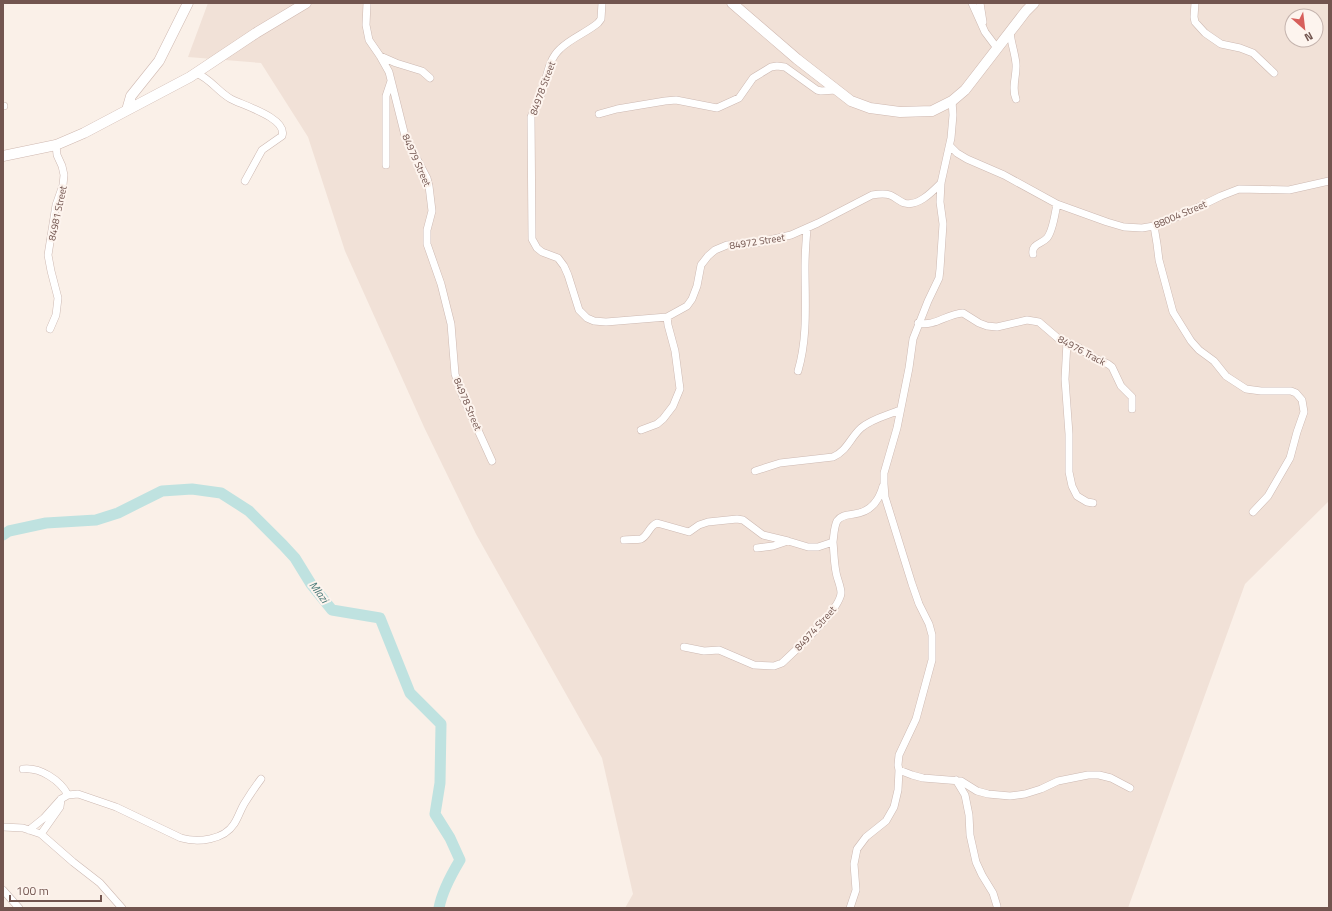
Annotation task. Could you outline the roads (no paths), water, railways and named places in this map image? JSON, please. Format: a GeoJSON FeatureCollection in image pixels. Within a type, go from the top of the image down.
{"type":"FeatureCollection","features":[{"type":"Feature","properties":{"kind":"street"},"geometry":{"type":"LineString","coordinates":[[127,110],[130,96],[159,61],[188,3]]}},
{"type":"Feature","properties":{"kind":"street"},"geometry":{"type":"LineString","coordinates":[[3,156],[56,145],[84,133],[196,73],[256,33],[306,3]]}},
{"type":"Feature","properties":{"kind":"street","name":"84979 Street"},"geometry":{"type":"LineString","coordinates":[[367,3],[366,25],[369,40],[389,72],[405,136],[427,178],[429,186],[432,211],[427,230],[427,244],[447,306],[451,324],[452,344]]}},
{"type":"Feature","properties":{"kind":"street","name":"84978 Street"},"geometry":{"type":"LineString","coordinates":[[602,3],[598,23],[565,44],[552,59],[546,83],[540,98],[534,107],[531,117],[532,239],[537,248],[542,252],[558,258],[564,266],[579,310],[583,315],[594,321],[601,322],[667,317]]}},
{"type":"Feature","properties":{"kind":"street"},"geometry":{"type":"LineString","coordinates":[[732,3],[797,59],[851,101],[870,108],[900,112],[932,111],[952,101],[965,90],[1034,3]]}},
{"type":"Feature","properties":{"kind":"street"},"geometry":{"type":"LineString","coordinates":[[972,3],[985,32],[997,48]]}},
{"type":"Feature","properties":{"kind":"street"},"geometry":{"type":"LineString","coordinates":[[980,3],[985,32]]}},
{"type":"Feature","properties":{"kind":"street"},"geometry":{"type":"LineString","coordinates":[[1195,3],[1195,22],[1205,32],[1221,44],[1253,52],[1274,74]]}},
{"type":"Feature","properties":{"kind":"street"},"geometry":{"type":"LineString","coordinates":[[1010,32],[1016,65],[1013,89],[1016,99]]}},
{"type":"Feature","properties":{"kind":"street"},"geometry":{"type":"LineString","coordinates":[[380,56],[396,64],[422,71],[430,78]]}},
{"type":"Feature","properties":{"kind":"street"},"geometry":{"type":"LineString","coordinates":[[599,114],[612,110],[676,100],[717,108],[739,98],[753,78],[771,66],[788,69],[821,92],[836,90]]}},
{"type":"Feature","properties":{"kind":"street"},"geometry":{"type":"LineString","coordinates":[[196,73],[209,79],[230,99],[266,115],[280,125],[283,130],[282,136],[262,150],[245,181]]}},
{"type":"Feature","properties":{"kind":"street"},"geometry":{"type":"LineString","coordinates":[[386,165],[386,96],[391,81]]}},
{"type":"Feature","properties":{"kind":"street"},"geometry":{"type":"LineString","coordinates":[[850,908],[856,890],[854,864],[857,849],[866,837],[890,815],[894,807],[898,790],[898,765],[900,755],[913,727],[922,700],[932,660],[932,635],[929,624],[919,604],[912,584],[885,497],[884,484],[887,460],[897,428],[913,339],[918,323],[939,278],[943,224],[940,202],[941,183],[950,146],[952,101]]}},
{"type":"Feature","properties":{"kind":"street","name":"84981 Street"},"geometry":{"type":"LineString","coordinates":[[50,329],[56,315],[58,298],[50,271],[48,255],[56,205],[63,185],[64,175],[57,155],[56,145]]}},
{"type":"Feature","properties":{"kind":"street","name":"88004 Street"},"geometry":{"type":"LineString","coordinates":[[950,146],[957,153],[967,159],[1004,175],[1057,204],[1124,227],[1142,228],[1154,226],[1190,211],[1231,191],[1239,189],[1288,190],[1329,181]]}},
{"type":"Feature","properties":{"kind":"street","name":"84972 Street"},"geometry":{"type":"LineString","coordinates":[[667,317],[687,306],[692,299],[697,286],[701,265],[715,250],[727,245],[756,243],[778,239],[807,228],[872,195],[889,195],[904,203],[910,203],[925,197],[941,183]]}},
{"type":"Feature","properties":{"kind":"street"},"geometry":{"type":"LineString","coordinates":[[1033,254],[1032,250],[1034,247],[1048,237],[1051,231],[1057,204]]}},
{"type":"Feature","properties":{"kind":"street"},"geometry":{"type":"LineString","coordinates":[[1154,226],[1159,260],[1173,312],[1191,341],[1199,350],[1214,361],[1226,376],[1246,389],[1261,391],[1291,391],[1300,397],[1304,404],[1304,412],[1296,432],[1290,458],[1268,496],[1253,512]]}},
{"type":"Feature","properties":{"kind":"street"},"geometry":{"type":"LineString","coordinates":[[798,372],[806,326],[805,264],[807,228]]}},
{"type":"Feature","properties":{"kind":"street","name":"84976 Track"},"geometry":{"type":"LineString","coordinates":[[918,323],[932,324],[954,314],[963,313],[987,326],[997,327],[1027,320],[1039,322],[1056,337],[1078,347],[1092,357],[1112,367],[1121,386],[1132,397],[1132,409]]}},
{"type":"Feature","properties":{"kind":"street"},"geometry":{"type":"LineString","coordinates":[[641,430],[657,424],[663,419],[673,406],[680,389],[675,351],[667,317]]}},
{"type":"Feature","properties":{"kind":"street"},"geometry":{"type":"LineString","coordinates":[[1066,342],[1065,379],[1069,434],[1069,472],[1072,486],[1078,496],[1087,502],[1093,502]]}},
{"type":"Feature","properties":{"kind":"street","name":"84978 Street"},"geometry":{"type":"LineString","coordinates":[[452,344],[455,374],[462,395],[492,461]]}},
{"type":"Feature","properties":{"kind":"street"},"geometry":{"type":"LineString","coordinates":[[755,472],[780,463],[838,455],[844,450],[861,428],[900,410]]}},
{"type":"Feature","properties":{"kind":"street","name":"84974 Street"},"geometry":{"type":"LineString","coordinates":[[684,647],[704,651],[719,650],[754,665],[774,666],[782,663],[824,621],[835,608],[840,597],[833,542],[835,526],[838,520],[844,515],[863,512],[874,505],[878,501],[884,484]]}},
{"type":"Feature","properties":{"kind":"street"},"geometry":{"type":"LineString","coordinates":[[624,540],[641,538],[645,536],[653,524],[657,523],[689,532],[703,523],[733,518],[743,520],[768,537],[808,547],[824,546],[833,542]]}},
{"type":"Feature","properties":{"kind":"street"},"geometry":{"type":"LineString","coordinates":[[756,548],[773,546],[788,541]]}},
{"type":"Feature","properties":{"kind":"street"},"geometry":{"type":"LineString","coordinates":[[23,769],[34,769],[45,774],[62,786],[68,795]]}},
{"type":"Feature","properties":{"kind":"street"},"geometry":{"type":"LineString","coordinates":[[899,770],[912,776],[923,778],[956,780],[965,783],[980,793],[1010,796],[1035,792],[1058,781],[1088,775],[1099,775],[1111,778],[1130,788]]}},
{"type":"Feature","properties":{"kind":"street"},"geometry":{"type":"LineString","coordinates":[[29,830],[44,818],[61,799],[68,795],[78,794],[116,806],[181,838],[190,841],[199,841],[222,835],[229,830],[261,779]]}},
{"type":"Feature","properties":{"kind":"street"},"geometry":{"type":"LineString","coordinates":[[956,780],[965,795],[969,815],[970,835],[976,862],[993,893],[997,906]]}},
{"type":"Feature","properties":{"kind":"street"},"geometry":{"type":"LineString","coordinates":[[41,834],[60,807],[61,799]]}},
{"type":"Feature","properties":{"kind":"street"},"geometry":{"type":"LineString","coordinates":[[3,827],[23,828],[41,834],[100,883],[122,908]]}},
{"type":"Feature","properties":{"kind":"street"},"geometry":{"type":"LineString","coordinates":[[3,890],[19,908]]}},
{"type":"Feature","properties":{"kind":"waterway","name":"Mlazi"},"geometry":{"type":"LineString","coordinates":[[3,535],[9,531],[46,523],[96,520],[118,513],[162,491],[192,489],[221,493],[249,511],[283,545],[295,558],[311,584],[332,610],[380,618],[410,693],[441,724],[440,783],[435,814],[450,838],[460,860],[450,877],[439,908]]}}]}
